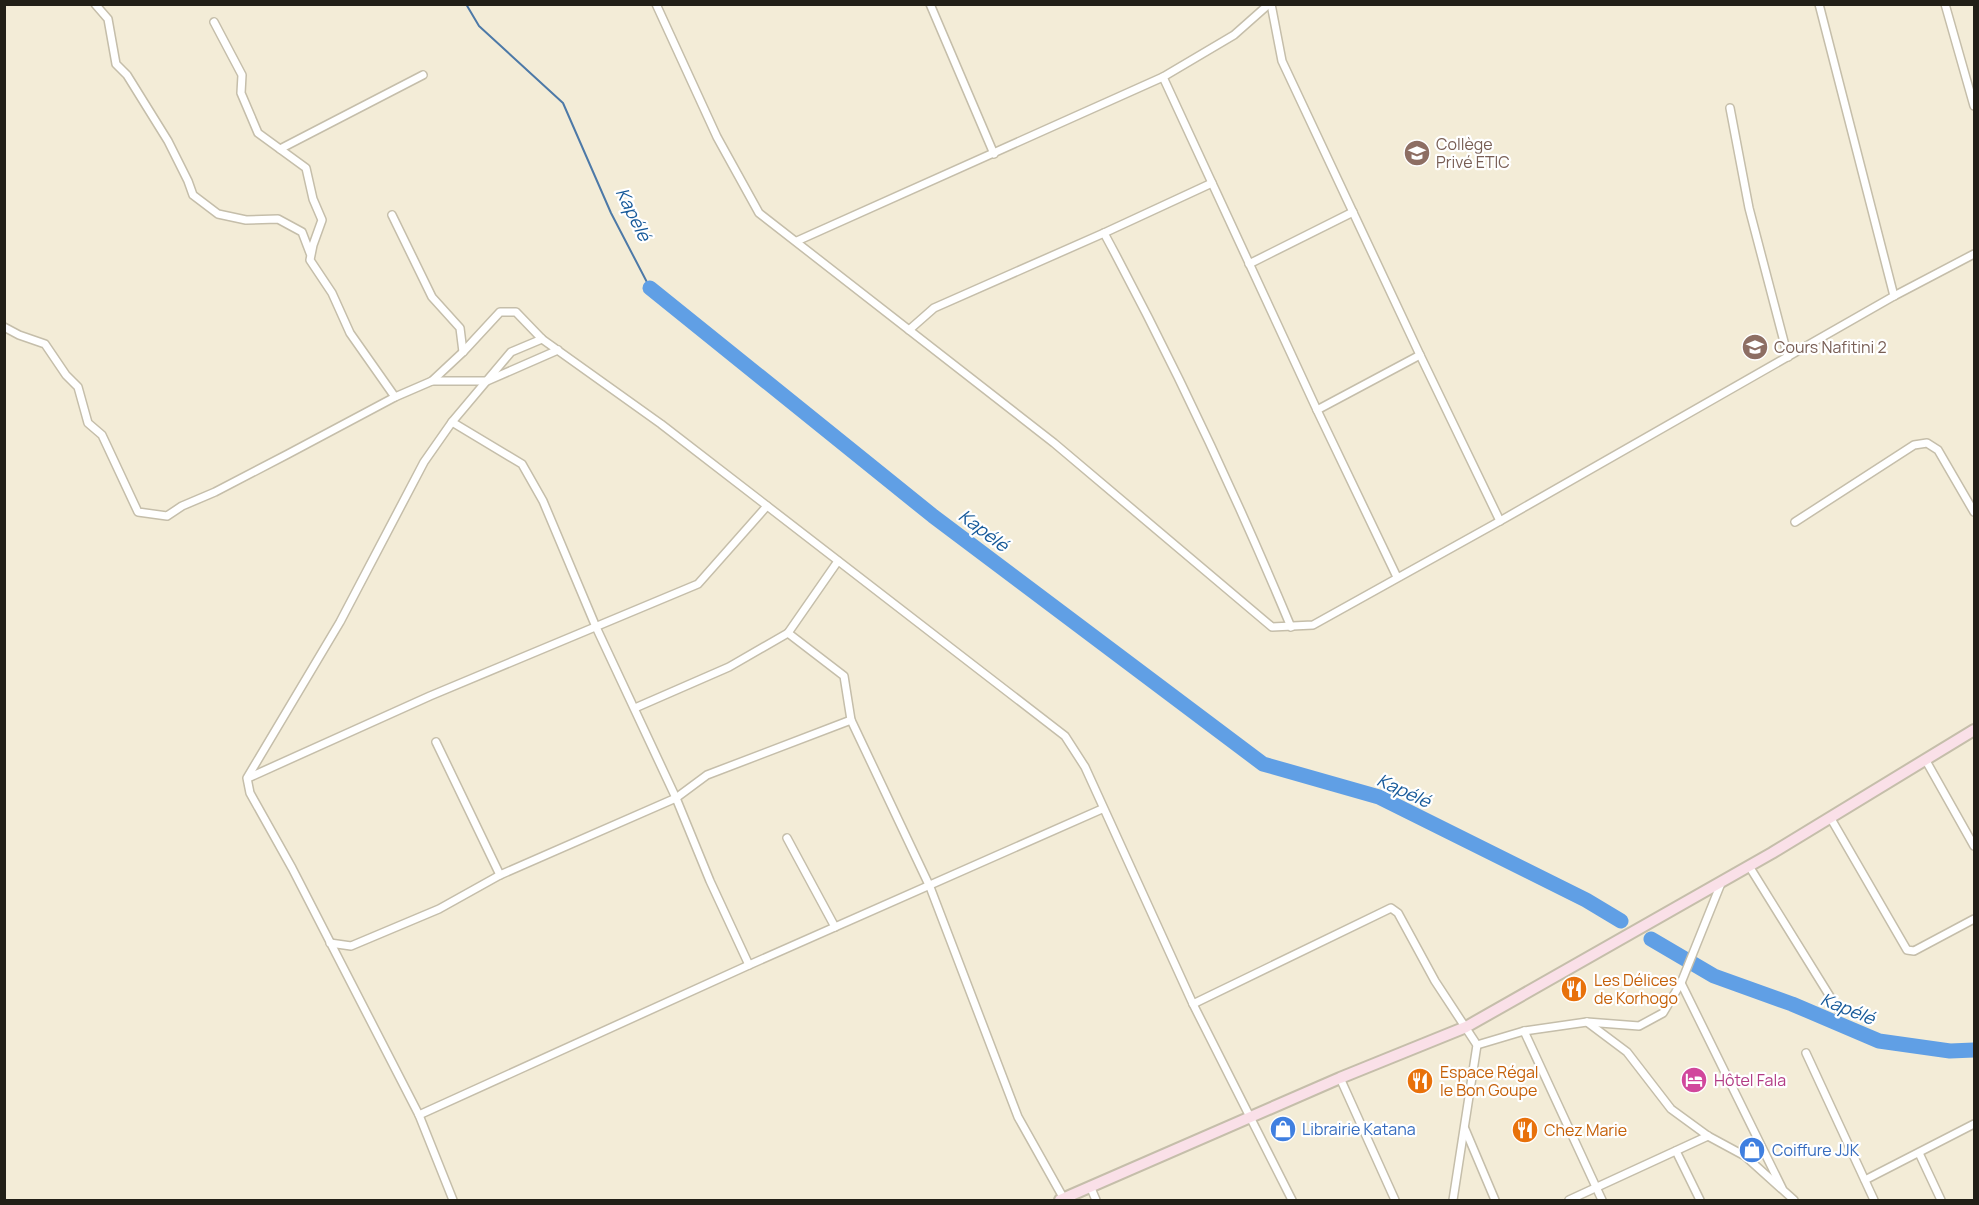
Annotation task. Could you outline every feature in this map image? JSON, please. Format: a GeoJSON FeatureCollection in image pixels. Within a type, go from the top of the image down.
{"type":"FeatureCollection","features":[{"type":"Feature","properties":{"kind":"street"},"geometry":{"type":"LineString","coordinates":[[95,4],[108,19],[116,63],[127,75],[168,141],[193,195],[218,214],[246,220],[278,219],[302,232],[311,255]]}},
{"type":"Feature","properties":{"kind":"street"},"geometry":{"type":"LineString","coordinates":[[656,4],[717,137],[759,213],[1054,443],[1272,627],[1313,625],[1500,521],[1893,296],[1974,254]]}},
{"type":"Feature","properties":{"kind":"street"},"geometry":{"type":"LineString","coordinates":[[930,4],[994,154]]}},
{"type":"Feature","properties":{"kind":"street"},"geometry":{"type":"LineString","coordinates":[[797,241],[1163,77],[1234,35],[1270,4],[1282,60],[1500,521]]}},
{"type":"Feature","properties":{"kind":"street"},"geometry":{"type":"LineString","coordinates":[[1819,4],[1893,296]]}},
{"type":"Feature","properties":{"kind":"street"},"geometry":{"type":"LineString","coordinates":[[1945,4],[1974,106]]}},
{"type":"Feature","properties":{"kind":"street"},"geometry":{"type":"LineString","coordinates":[[214,22],[242,75],[241,93],[258,133],[306,168],[313,199],[322,220],[310,260],[332,293],[350,333],[395,397]]}},
{"type":"Feature","properties":{"kind":"street"},"geometry":{"type":"LineString","coordinates":[[280,149],[423,75]]}},
{"type":"Feature","properties":{"kind":"street"},"geometry":{"type":"LineString","coordinates":[[1163,77],[1397,577]]}},
{"type":"Feature","properties":{"kind":"street"},"geometry":{"type":"LineString","coordinates":[[1730,108],[1749,208],[1788,357]]}},
{"type":"Feature","properties":{"kind":"street"},"geometry":{"type":"LineString","coordinates":[[909,330],[934,308],[1212,183]]}},
{"type":"Feature","properties":{"kind":"street"},"geometry":{"type":"LineString","coordinates":[[1249,264],[1353,212]]}},
{"type":"Feature","properties":{"kind":"street"},"geometry":{"type":"LineString","coordinates":[[392,215],[432,297],[460,328],[463,352]]}},
{"type":"Feature","properties":{"kind":"street"},"geometry":{"type":"LineString","coordinates":[[1104,233],[1147,313],[1262,557],[1291,627]]}},
{"type":"Feature","properties":{"kind":"street"},"geometry":{"type":"LineString","coordinates":[[4,327],[45,344],[66,375],[78,387],[88,423],[102,435],[138,512],[167,516],[182,506],[215,492],[395,397],[432,381],[500,312],[516,312],[542,339],[661,424],[1065,736],[1085,767],[1102,809],[1193,1004],[1292,1200]]}},
{"type":"Feature","properties":{"kind":"street"},"geometry":{"type":"LineString","coordinates":[[453,1200],[419,1115],[292,868],[250,793],[247,778],[340,622],[424,462],[452,422],[511,352],[542,339]]}},
{"type":"Feature","properties":{"kind":"street"},"geometry":{"type":"LineString","coordinates":[[432,381],[487,381],[558,350]]}},
{"type":"Feature","properties":{"kind":"street"},"geometry":{"type":"LineString","coordinates":[[1317,410],[1420,355]]}},
{"type":"Feature","properties":{"kind":"street"},"geometry":{"type":"LineString","coordinates":[[452,422],[522,464],[543,501],[596,627],[676,798],[710,881],[749,965]]}},
{"type":"Feature","properties":{"kind":"street"},"geometry":{"type":"LineString","coordinates":[[1795,522],[1914,445],[1927,443],[1938,450],[1974,512]]}},
{"type":"Feature","properties":{"kind":"street"},"geometry":{"type":"LineString","coordinates":[[247,778],[430,696],[698,584],[767,506]]}},
{"type":"Feature","properties":{"kind":"street"},"geometry":{"type":"LineString","coordinates":[[635,708],[729,667],[788,633],[838,561]]}},
{"type":"Feature","properties":{"kind":"street"},"geometry":{"type":"LineString","coordinates":[[788,633],[844,676],[851,720],[930,886],[1018,1117],[1062,1200],[1340,1078],[1466,1027],[1749,866],[1974,730]]}},
{"type":"Feature","properties":{"kind":"street"},"geometry":{"type":"LineString","coordinates":[[330,943],[351,946],[439,909],[500,875],[676,798],[707,775],[851,720]]}},
{"type":"Feature","properties":{"kind":"street"},"geometry":{"type":"LineString","coordinates":[[436,742],[500,875]]}},
{"type":"Feature","properties":{"kind":"street"},"geometry":{"type":"LineString","coordinates":[[1925,759],[1974,846]]}},
{"type":"Feature","properties":{"kind":"street"},"geometry":{"type":"LineString","coordinates":[[419,1115],[749,965],[1102,809]]}},
{"type":"Feature","properties":{"kind":"street"},"geometry":{"type":"LineString","coordinates":[[1830,817],[1907,950],[1914,951],[1974,919]]}},
{"type":"Feature","properties":{"kind":"street"},"geometry":{"type":"LineString","coordinates":[[787,838],[835,927]]}},
{"type":"Feature","properties":{"kind":"street"},"geometry":{"type":"LineString","coordinates":[[1749,866],[1839,1011]]}},
{"type":"Feature","properties":{"kind":"street"},"geometry":{"type":"LineString","coordinates":[[1477,1045],[1524,1031],[1587,1023],[1639,1026],[1663,1013],[1681,983],[1722,881]]}},
{"type":"Feature","properties":{"kind":"street"},"geometry":{"type":"LineString","coordinates":[[1193,1004],[1391,908],[1398,913],[1406,923],[1421,957],[1477,1045],[1453,1200]]}},
{"type":"Feature","properties":{"kind":"street"},"geometry":{"type":"LineString","coordinates":[[1681,983],[1785,1193]]}},
{"type":"Feature","properties":{"kind":"street"},"geometry":{"type":"LineString","coordinates":[[1587,1023],[1627,1052],[1671,1110],[1708,1136],[1745,1156],[1794,1200]]}},
{"type":"Feature","properties":{"kind":"street"},"geometry":{"type":"LineString","coordinates":[[1524,1031],[1602,1200]]}},
{"type":"Feature","properties":{"kind":"street"},"geometry":{"type":"LineString","coordinates":[[1806,1053],[1874,1200]]}},
{"type":"Feature","properties":{"kind":"street"},"geometry":{"type":"LineString","coordinates":[[1340,1078],[1395,1200]]}},
{"type":"Feature","properties":{"kind":"street"},"geometry":{"type":"LineString","coordinates":[[1864,1180],[1974,1124]]}},
{"type":"Feature","properties":{"kind":"street"},"geometry":{"type":"LineString","coordinates":[[1464,1127],[1495,1200]]}},
{"type":"Feature","properties":{"kind":"street"},"geometry":{"type":"LineString","coordinates":[[1569,1200],[1708,1136]]}},
{"type":"Feature","properties":{"kind":"street"},"geometry":{"type":"LineString","coordinates":[[1676,1151],[1700,1200]]}},
{"type":"Feature","properties":{"kind":"street"},"geometry":{"type":"LineString","coordinates":[[1919,1153],[1941,1200]]}},
{"type":"Feature","properties":{"kind":"street"},"geometry":{"type":"LineString","coordinates":[[1090,1186],[1096,1200]]}},
{"type":"Feature","properties":{"kind":"waterway","name":"Kapélé"},"geometry":{"type":"LineString","coordinates":[[466,4],[479,26],[563,103],[611,213],[650,288]]}},
{"type":"Feature","properties":{"kind":"waterway","name":"Kapélé"},"geometry":{"type":"LineString","coordinates":[[650,288],[933,516],[1263,764],[1379,797],[1586,900],[1621,921]]}},
{"type":"Feature","properties":{"kind":"waterway","name":"Kapélé"},"geometry":{"type":"LineString","coordinates":[[1651,939],[1714,976],[1792,1004],[1879,1041],[1950,1051],[1974,1050]]}},
{"type":"Feature","properties":{"kind":"place","name":"Collège Privé ETIC"},"geometry":{"type":"Point","coordinates":[1417,153]}},
{"type":"Feature","properties":{"kind":"place","name":"Cours Nafitini 2"},"geometry":{"type":"Point","coordinates":[1755,347]}},
{"type":"Feature","properties":{"kind":"place","name":"Les Délices de Korhogo"},"geometry":{"type":"Point","coordinates":[1574,989]}},
{"type":"Feature","properties":{"kind":"place","name":"Hôtel Fala"},"geometry":{"type":"Point","coordinates":[1694,1080]}},
{"type":"Feature","properties":{"kind":"place","name":"Espace Régal le Bon Goupe"},"geometry":{"type":"Point","coordinates":[1420,1081]}},
{"type":"Feature","properties":{"kind":"place","name":"Librairie Katana"},"geometry":{"type":"Point","coordinates":[1283,1129]}},
{"type":"Feature","properties":{"kind":"place","name":"Chez Marie"},"geometry":{"type":"Point","coordinates":[1525,1130]}},
{"type":"Feature","properties":{"kind":"place","name":"Coiffure JJK"},"geometry":{"type":"Point","coordinates":[1752,1150]}}]}
